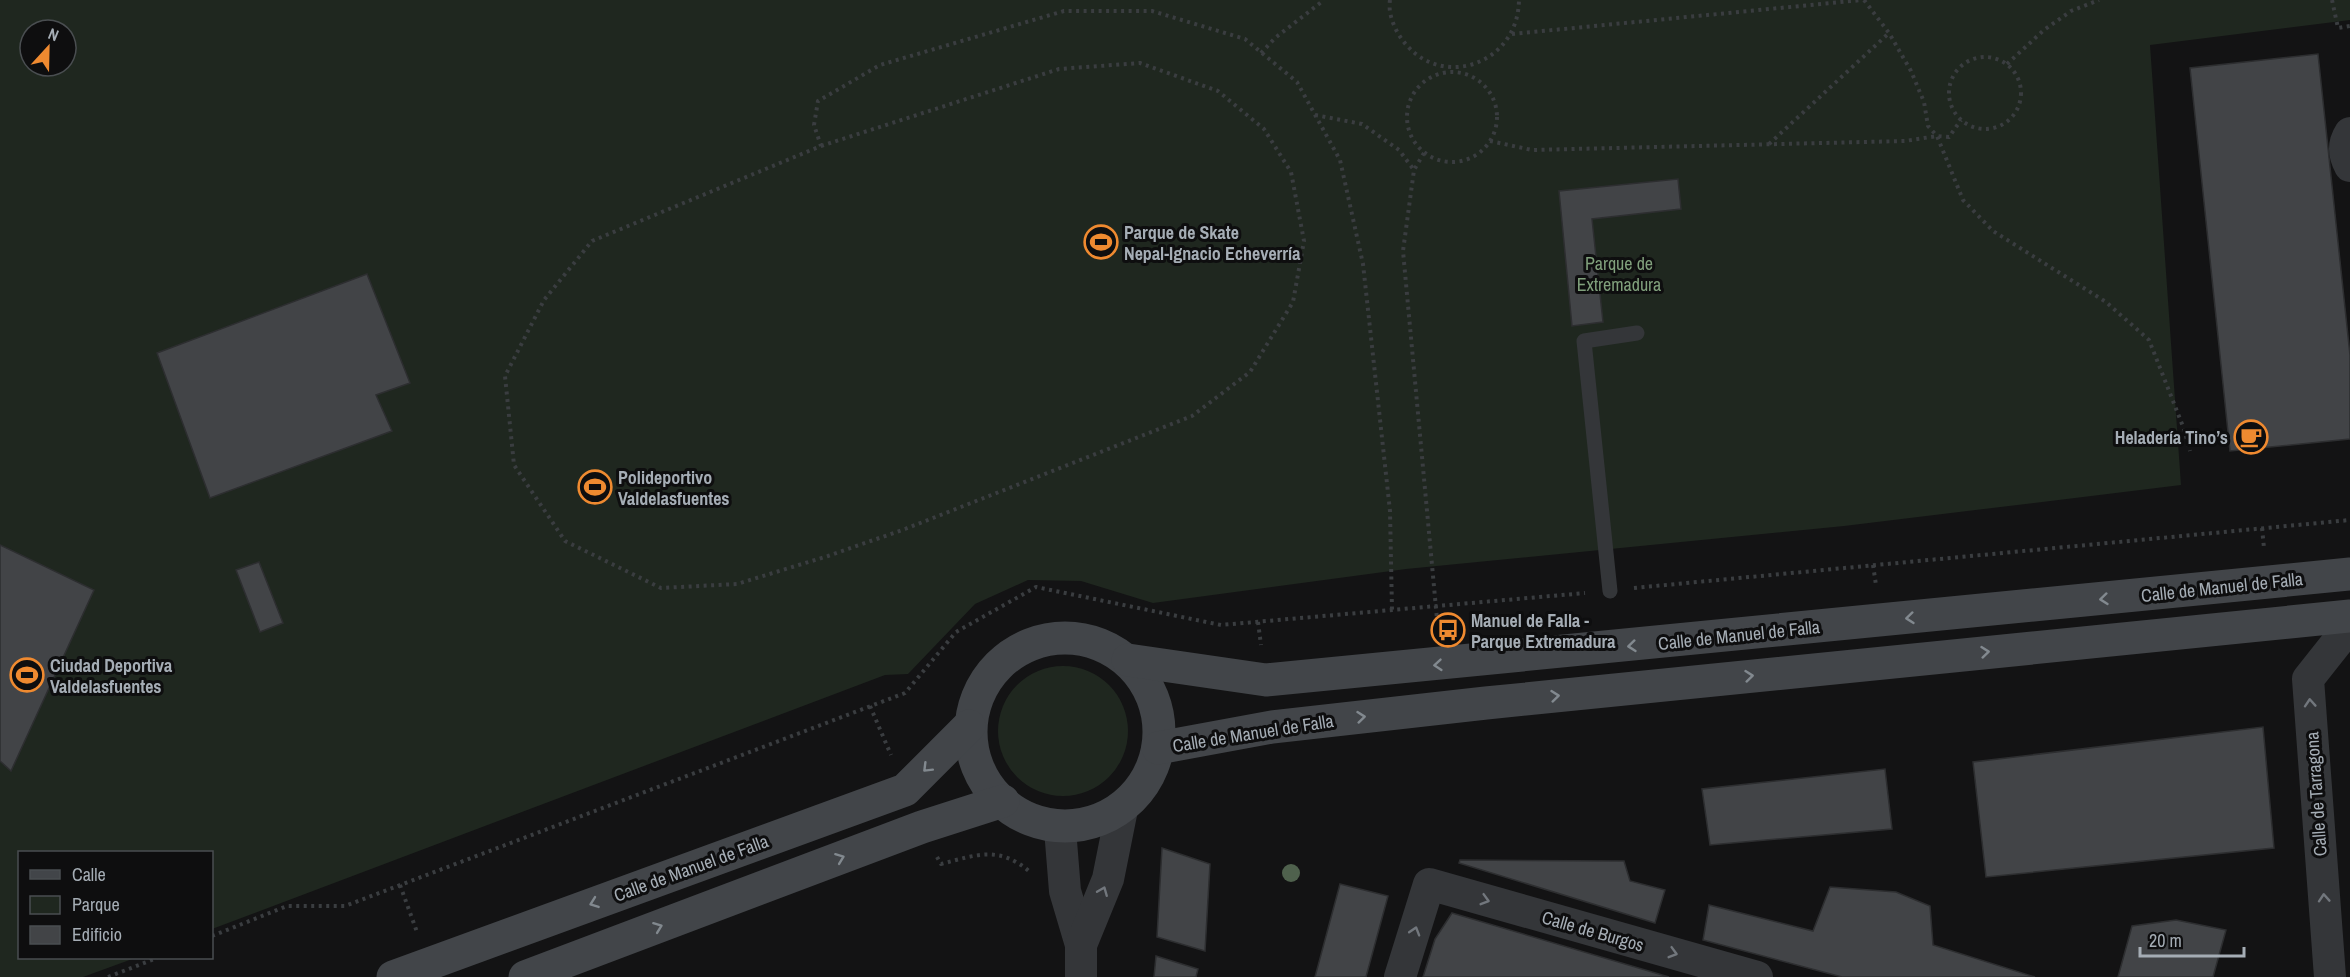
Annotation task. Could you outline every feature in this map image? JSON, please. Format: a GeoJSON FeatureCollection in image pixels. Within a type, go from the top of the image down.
{"type":"FeatureCollection","features":[{"type":"Feature","properties":{"kind":"main road","name":"Calle de Manuel de Falla"},"geometry":{"type":"LineString","coordinates":[[1128,660],[1266,680],[2350,574]]}},
{"type":"Feature","properties":{"kind":"main road","name":"Calle de Manuel de Falla"},"geometry":{"type":"LineString","coordinates":[[1158,748],[1272,727],[1486,703],[2350,616]]}},
{"type":"Feature","properties":{"kind":"main road"},"geometry":{"type":"LineString","coordinates":[[1056,637],[1099,643],[1128,660],[1150,693],[1159,723],[1158,748],[1142,792],[1122,809],[1093,825],[1060,829],[1030,820],[989,788],[976,762],[969,726],[970,713],[983,682],[1005,657],[1024,645],[1056,637]]}},
{"type":"Feature","properties":{"kind":"main road","name":"Calle de Manuel de Falla"},"geometry":{"type":"LineString","coordinates":[[393,977],[905,790],[969,726]]}},
{"type":"Feature","properties":{"kind":"main road"},"geometry":{"type":"LineString","coordinates":[[525,977],[922,827],[1003,801]]}},
{"type":"Feature","properties":{"kind":"street"},"geometry":{"type":"LineString","coordinates":[[2350,134],[2345,145],[2345,154],[2350,166]]}},
{"type":"Feature","properties":{"kind":"street","name":"Calle de Tarragona"},"geometry":{"type":"LineString","coordinates":[[2330,977],[2308,679],[2350,626]]}},
{"type":"Feature","properties":{"kind":"street"},"geometry":{"type":"LineString","coordinates":[[1081,945],[1108,879],[1122,809]]}},
{"type":"Feature","properties":{"kind":"street"},"geometry":{"type":"LineString","coordinates":[[1060,829],[1065,891],[1081,945],[1081,977]]}},
{"type":"Feature","properties":{"kind":"street","name":"Calle de Burgos"},"geometry":{"type":"LineString","coordinates":[[1400,977],[1429,884],[1757,977]]}},
{"type":"Feature","properties":{"kind":"lane"},"geometry":{"type":"LineString","coordinates":[[1610,591],[1584,340],[1637,333]]}},
{"type":"Feature","properties":{"kind":"path"},"geometry":{"type":"LineString","coordinates":[[1261,53],[1275,38],[1324,0]]}},
{"type":"Feature","properties":{"kind":"path"},"geometry":{"type":"LineString","coordinates":[[1390,0],[1394,26],[1405,44],[1421,58],[1441,66],[1462,67],[1481,61],[1499,50],[1512,34],[1519,13],[1519,0]]}},
{"type":"Feature","properties":{"kind":"path"},"geometry":{"type":"LineString","coordinates":[[1512,34],[1863,0],[1888,33],[1911,71],[1924,102],[1928,126],[1937,136],[1963,200],[1993,231],[2106,302],[2149,340],[2184,429],[2190,451]]}},
{"type":"Feature","properties":{"kind":"path"},"geometry":{"type":"LineString","coordinates":[[2007,64],[2044,30],[2070,11],[2099,0]]}},
{"type":"Feature","properties":{"kind":"path"},"geometry":{"type":"LineString","coordinates":[[2332,0],[2338,28],[2350,26]]}},
{"type":"Feature","properties":{"kind":"path"},"geometry":{"type":"LineString","coordinates":[[821,146],[814,125],[818,101],[880,65],[1064,11],[1152,11],[1245,39],[1298,82],[1340,160],[1362,264],[1390,511],[1392,610]]}},
{"type":"Feature","properties":{"kind":"path"},"geometry":{"type":"LineString","coordinates":[[1769,144],[1888,33]]}},
{"type":"Feature","properties":{"kind":"path"},"geometry":{"type":"LineString","coordinates":[[1996,58],[2007,64],[2015,72],[2022,94],[2014,116],[1994,128],[1982,129],[1961,120],[1950,99],[1950,86],[1954,75],[1972,59],[1996,58]]}},
{"type":"Feature","properties":{"kind":"path"},"geometry":{"type":"LineString","coordinates":[[1140,63],[1218,91],[1264,129],[1291,172],[1304,241],[1293,302],[1250,372],[1192,416],[905,529],[828,556],[737,584],[661,588],[565,541],[514,465],[505,376],[544,300],[592,241],[821,146],[1059,69],[1140,63]]}},
{"type":"Feature","properties":{"kind":"path"},"geometry":{"type":"LineString","coordinates":[[1437,74],[1441,66]]}},
{"type":"Feature","properties":{"kind":"path"},"geometry":{"type":"LineString","coordinates":[[1451,71],[1465,73],[1477,80],[1487,89],[1494,101],[1497,115],[1496,129],[1490,141],[1480,153],[1467,160],[1452,163],[1437,160],[1424,153],[1414,143],[1408,130],[1407,110],[1414,90],[1425,80],[1451,71]]}},
{"type":"Feature","properties":{"kind":"path"},"geometry":{"type":"LineString","coordinates":[[1315,115],[1362,124],[1400,150],[1414,170]]}},
{"type":"Feature","properties":{"kind":"path"},"geometry":{"type":"LineString","coordinates":[[1490,141],[1532,150],[1905,141],[1937,136],[1949,137],[1961,120]]}},
{"type":"Feature","properties":{"kind":"path"},"geometry":{"type":"LineString","coordinates":[[1424,153],[1414,170],[1403,251],[1441,664]]}},
{"type":"Feature","properties":{"kind":"path"},"geometry":{"type":"LineString","coordinates":[[213,936],[286,906],[345,906],[904,693],[956,632],[1036,587],[1221,625],[1610,591],[2350,520]]}},
{"type":"Feature","properties":{"kind":"path"},"geometry":{"type":"LineString","coordinates":[[922,827],[941,864],[986,853],[1007,856],[1029,870],[1035,877]]}},
{"type":"Feature","properties":{"kind":"path"},"geometry":{"type":"LineString","coordinates":[[108,977],[152,959]]}},
{"type":"Feature","properties":{"kind":"green space","name":"Polideportivo Valdelasfuentes"},"geometry":{"type":"Polygon","coordinates":[[[0,0],[2350,0],[2350,20],[2150,45],[2181,485],[1844,526],[1406,569],[1153,603],[1081,581],[1028,580],[975,604],[908,674],[885,675],[213,929],[213,851],[18,851],[18,959],[132,959],[83,977],[0,977],[0,0]]]}},
{"type":"Feature","properties":{"kind":"green space"},"geometry":{"type":"Polygon","coordinates":[[[1063,666],[1088,671],[1109,685],[1123,706],[1128,731],[1123,756],[1109,777],[1088,791],[1063,796],[1038,791],[1017,777],[1003,756],[998,731],[1003,706],[1017,685],[1038,671],[1063,666]]]}},
{"type":"Feature","properties":{"kind":"building"},"geometry":{"type":"Polygon","coordinates":[[[2318,54],[2350,355],[2350,439],[2230,451],[2190,68],[2318,54]]]}},
{"type":"Feature","properties":{"kind":"building"},"geometry":{"type":"Polygon","coordinates":[[[1678,179],[1681,209],[1592,219],[1603,322],[1572,326],[1559,191],[1678,179]]]}},
{"type":"Feature","properties":{"kind":"building"},"geometry":{"type":"Polygon","coordinates":[[[367,274],[410,383],[376,395],[392,431],[210,498],[157,353],[367,274]]]}},
{"type":"Feature","properties":{"kind":"building","name":"Ciudad Deportiva Valdelasfuentes"},"geometry":{"type":"Polygon","coordinates":[[[0,545],[94,590],[11,771],[0,761],[0,545]]]}},
{"type":"Feature","properties":{"kind":"building"},"geometry":{"type":"Polygon","coordinates":[[[259,562],[283,623],[260,632],[236,570],[259,562]]]}},
{"type":"Feature","properties":{"kind":"building"},"geometry":{"type":"Polygon","coordinates":[[[2263,727],[2274,848],[1986,877],[1973,762],[2263,727]]]}},
{"type":"Feature","properties":{"kind":"building"},"geometry":{"type":"Polygon","coordinates":[[[1885,769],[1892,829],[1710,845],[1702,789],[1885,769]]]}},
{"type":"Feature","properties":{"kind":"building"},"geometry":{"type":"Polygon","coordinates":[[[1162,848],[1210,864],[1205,951],[1157,937],[1162,848]]]}},
{"type":"Feature","properties":{"kind":"building"},"geometry":{"type":"Polygon","coordinates":[[[1460,860],[1624,861],[1630,881],[1665,890],[1655,923],[1459,863],[1460,860]]]}},
{"type":"Feature","properties":{"kind":"building"},"geometry":{"type":"Polygon","coordinates":[[[1340,884],[1388,896],[1366,977],[1315,977],[1340,884]]]}},
{"type":"Feature","properties":{"kind":"building"},"geometry":{"type":"Polygon","coordinates":[[[1830,887],[1896,892],[1930,906],[1933,945],[2035,977],[1842,977],[1703,940],[1709,905],[1813,931],[1830,887]]]}},
{"type":"Feature","properties":{"kind":"building"},"geometry":{"type":"Polygon","coordinates":[[[1452,913],[1669,977],[1423,977],[1435,939],[1452,913]]]}},
{"type":"Feature","properties":{"kind":"building"},"geometry":{"type":"Polygon","coordinates":[[[2176,920],[2226,930],[2213,977],[2118,977],[2132,926],[2176,920]]]}},
{"type":"Feature","properties":{"kind":"building"},"geometry":{"type":"Polygon","coordinates":[[[1156,956],[1198,969],[1196,977],[1154,977],[1156,956]]]}},
{"type":"Feature","properties":{"kind":"place","name":"Parque de Skate Nepal-Ignacio Echeverría"},"geometry":{"type":"Point","coordinates":[1101,242]}},
{"type":"Feature","properties":{"kind":"place","name":"Heladería Tino’s"},"geometry":{"type":"Point","coordinates":[2251,437]}},
{"type":"Feature","properties":{"kind":"place","name":"Polideportivo Valdelasfuentes"},"geometry":{"type":"Point","coordinates":[595,487]}},
{"type":"Feature","properties":{"kind":"place","name":"Manuel de Falla - Parque Extremadura"},"geometry":{"type":"Point","coordinates":[1448,630]}},
{"type":"Feature","properties":{"kind":"place","name":"Ciudad Deportiva Valdelasfuentes"},"geometry":{"type":"Point","coordinates":[27,675]}},
{"type":"Feature","properties":{"kind":"park label","name":"Parque de Extremadura"},"geometry":{"type":"Point","coordinates":[1619,273]}}]}
